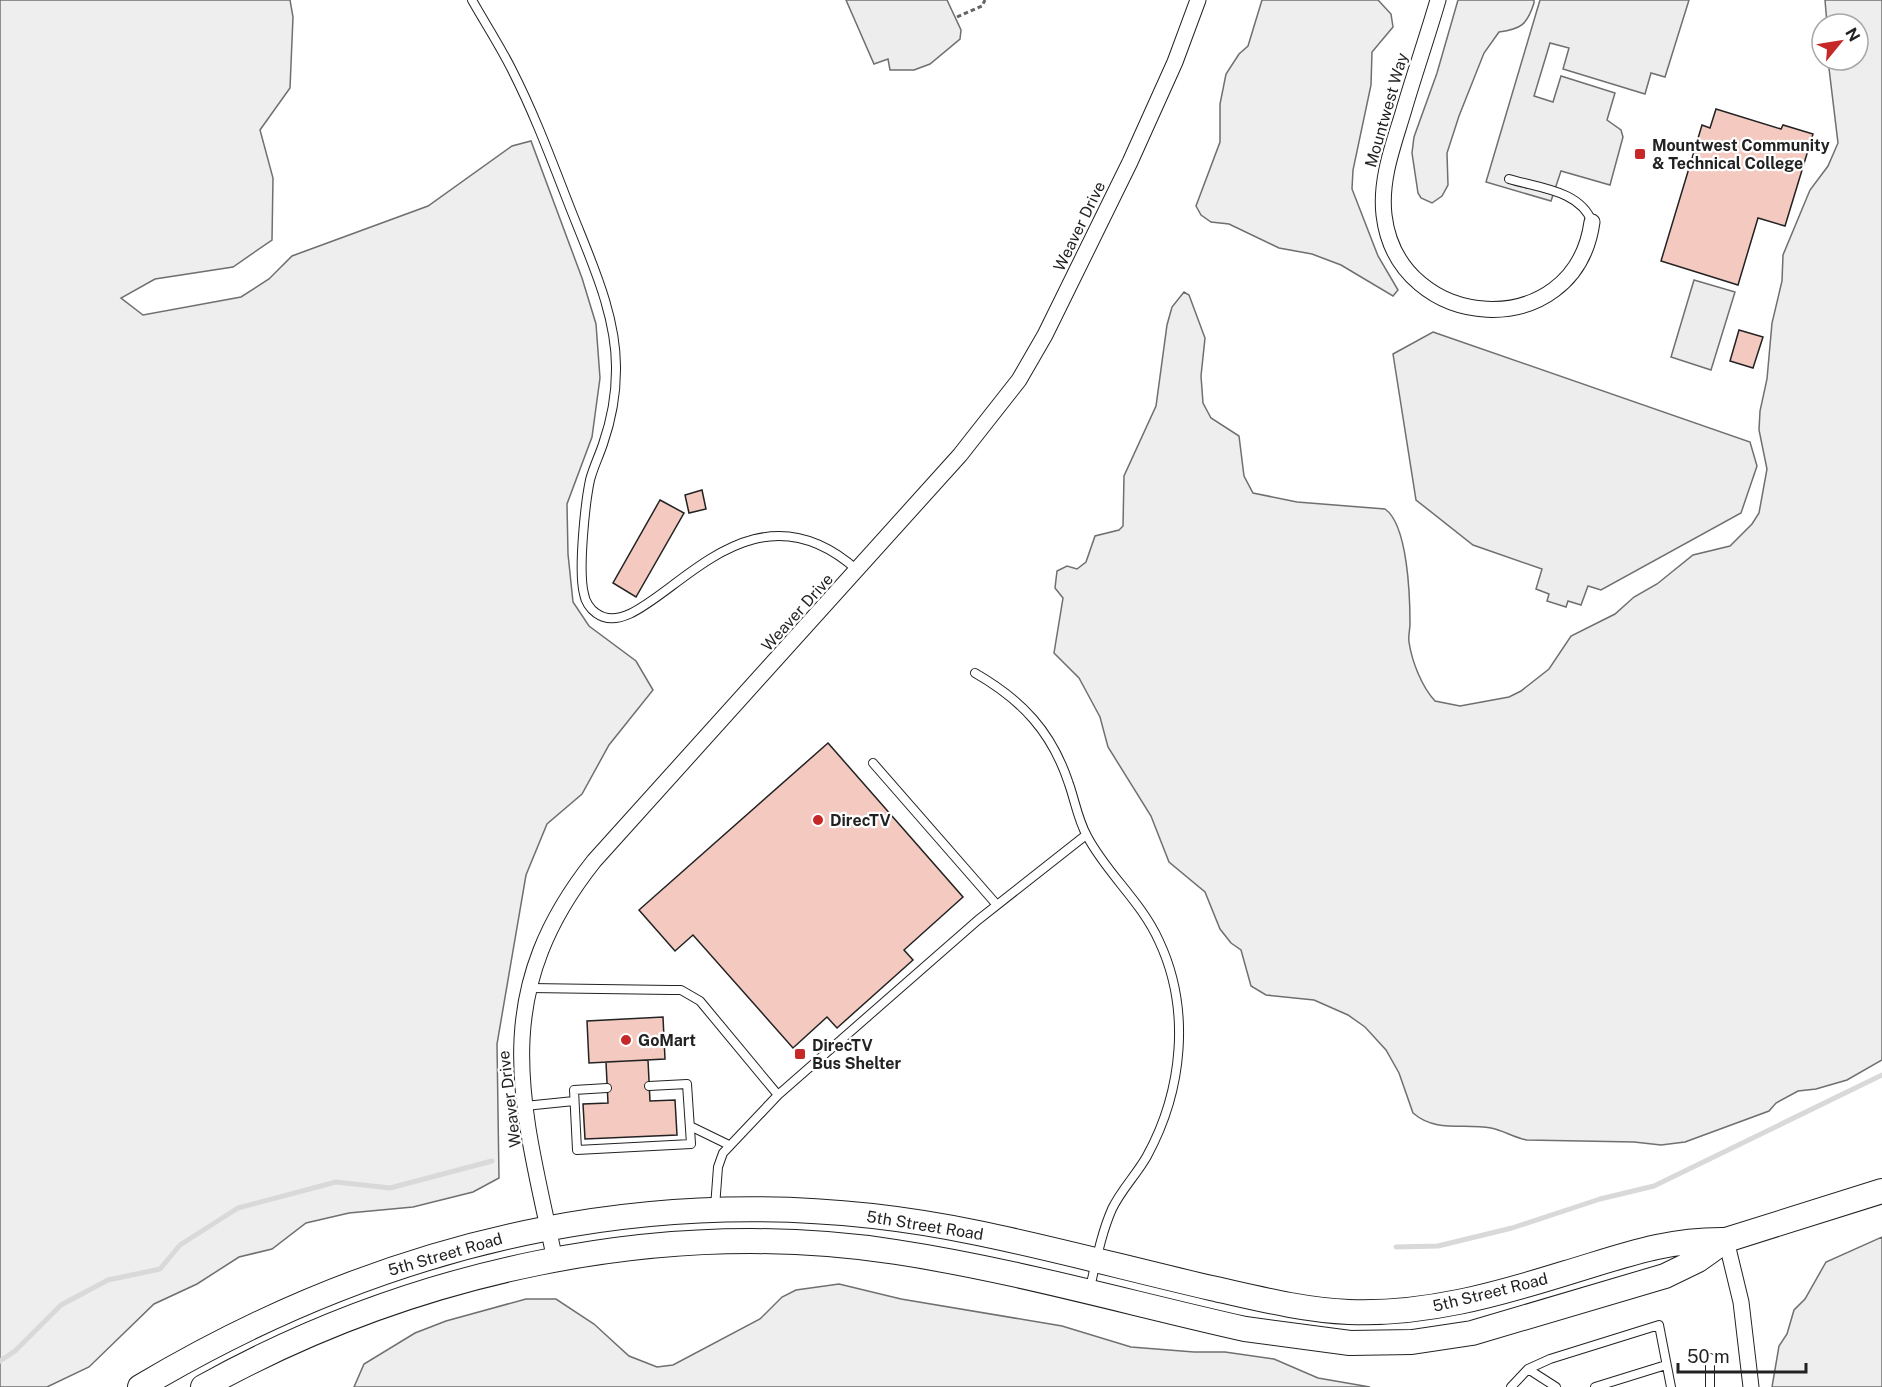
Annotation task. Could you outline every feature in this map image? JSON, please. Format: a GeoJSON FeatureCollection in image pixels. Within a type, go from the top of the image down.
{"type":"FeatureCollection","features":[{"type":"Feature","properties":{"kind":"main road","name":"5th Street Road"},"geometry":{"type":"LineString","coordinates":[[203,1387],[285,1345],[373,1308],[447,1285],[555,1260],[681,1244],[790,1243],[894,1252],[977,1266],[1274,1334],[1350,1343],[1412,1342],[1501,1326],[1665,1276],[1698,1260],[1726,1240],[1882,1191]]}},
{"type":"Feature","properties":{"kind":"main road","name":"5th Street Road"},"geometry":{"type":"LineString","coordinates":[[140,1387],[224,1340],[321,1294],[437,1254],[548,1227],[658,1213],[787,1210],[911,1221],[1037,1245],[1280,1304],[1346,1312],[1380,1312],[1452,1304],[1484,1297],[1655,1245],[1690,1239],[1726,1240]]}},
{"type":"Feature","properties":{"kind":"street","name":"Weaver Drive"},"geometry":{"type":"LineString","coordinates":[[555,1260],[525,1106],[520,1045],[527,988],[542,942],[556,914],[579,879],[630,819],[858,571],[960,455],[1019,380],[1044,335],[1130,162],[1175,62],[1198,0]]}},
{"type":"Feature","properties":{"kind":"street","name":"Mountwest Way"},"geometry":{"type":"LineString","coordinates":[[1438,0],[1387,166],[1384,214],[1388,236],[1400,259],[1414,277],[1447,301],[1486,311],[1505,310],[1540,298],[1568,277],[1586,251],[1592,222]]}},
{"type":"Feature","properties":{"kind":"street"},"geometry":{"type":"LineString","coordinates":[[1726,1240],[1741,1302],[1751,1387]]}},
{"type":"Feature","properties":{"kind":"lane"},"geometry":{"type":"LineString","coordinates":[[472,0],[512,70],[557,175],[585,244],[614,340],[616,372],[614,396],[609,426],[590,481],[587,502],[582,578],[588,604],[601,617],[624,618],[645,607],[720,551],[758,538],[788,537],[804,540],[836,553],[858,571]]}},
{"type":"Feature","properties":{"kind":"lane"},"geometry":{"type":"LineString","coordinates":[[1509,179],[1573,197],[1586,208],[1592,222]]}},
{"type":"Feature","properties":{"kind":"lane"},"geometry":{"type":"LineString","coordinates":[[975,673],[1015,699],[1042,726],[1061,760],[1086,835],[1133,896],[1159,940],[1175,988],[1180,1038],[1176,1072],[1166,1111],[1148,1154],[1112,1208],[1089,1292]]}},
{"type":"Feature","properties":{"kind":"lane"},"geometry":{"type":"LineString","coordinates":[[873,763],[997,905]]}},
{"type":"Feature","properties":{"kind":"lane"},"geometry":{"type":"LineString","coordinates":[[715,1210],[718,1167],[729,1145],[778,1095],[997,905],[1086,835]]}},
{"type":"Feature","properties":{"kind":"lane"},"geometry":{"type":"LineString","coordinates":[[527,988],[671,990],[691,994],[700,1001],[778,1095]]}},
{"type":"Feature","properties":{"kind":"lane"},"geometry":{"type":"LineString","coordinates":[[607,1088],[574,1090],[577,1150],[691,1144],[687,1084],[649,1086]]}},
{"type":"Feature","properties":{"kind":"lane"},"geometry":{"type":"LineString","coordinates":[[525,1106],[574,1101]]}},
{"type":"Feature","properties":{"kind":"lane"},"geometry":{"type":"LineString","coordinates":[[690,1126],[729,1145]]}},
{"type":"Feature","properties":{"kind":"lane"},"geometry":{"type":"LineString","coordinates":[[1511,1387],[1528,1369],[1550,1359],[1659,1325],[1671,1387]]}},
{"type":"Feature","properties":{"kind":"lane"},"geometry":{"type":"LineString","coordinates":[[1710,1358],[1710,1387]]}},
{"type":"Feature","properties":{"kind":"lane"},"geometry":{"type":"LineString","coordinates":[[1595,1387],[1666,1365]]}},
{"type":"Feature","properties":{"kind":"lane"},"geometry":{"type":"LineString","coordinates":[[1528,1369],[1556,1387]]}},
{"type":"Feature","properties":{"kind":"path"},"geometry":{"type":"LineString","coordinates":[[957,17],[982,6],[985,0]]}},
{"type":"Feature","properties":{"kind":"shaded area"},"geometry":{"type":"Polygon","coordinates":[[[0,0],[290,0],[293,17],[290,88],[260,130],[273,178],[272,240],[233,267],[155,279],[121,298],[143,315],[241,297],[269,279],[292,256],[428,206],[512,146],[531,141],[582,278],[596,324],[600,378],[592,437],[567,504],[568,554],[573,602],[589,626],[636,661],[653,690],[609,745],[582,794],[547,824],[526,875],[497,1044],[499,1178],[473,1192],[413,1207],[349,1213],[306,1223],[272,1249],[239,1257],[197,1284],[154,1304],[89,1367],[47,1387],[0,1387],[0,0]]]}},
{"type":"Feature","properties":{"kind":"shaded area"},"geometry":{"type":"Polygon","coordinates":[[[846,0],[947,0],[961,30],[960,39],[930,64],[914,70],[890,70],[888,59],[874,64],[846,0]]]}},
{"type":"Feature","properties":{"kind":"shaded area"},"geometry":{"type":"Polygon","coordinates":[[[1262,0],[1378,0],[1391,14],[1393,27],[1372,52],[1371,85],[1353,170],[1352,189],[1378,256],[1398,290],[1393,296],[1341,265],[1312,254],[1279,248],[1229,224],[1211,222],[1201,215],[1196,206],[1220,142],[1220,104],[1226,74],[1239,54],[1248,46],[1262,0]]]}},
{"type":"Feature","properties":{"kind":"shaded area"},"geometry":{"type":"Polygon","coordinates":[[[1458,0],[1534,0],[1534,3],[1529,16],[1522,25],[1499,32],[1484,53],[1447,153],[1448,185],[1442,196],[1432,203],[1421,198],[1418,193],[1412,153],[1414,137],[1437,73],[1458,0]]]}},
{"type":"Feature","properties":{"kind":"shaded area"},"geometry":{"type":"Polygon","coordinates":[[[1540,0],[1689,0],[1665,77],[1651,73],[1645,94],[1563,69],[1569,48],[1550,43],[1534,96],[1553,102],[1561,76],[1615,93],[1607,120],[1621,130],[1623,137],[1610,185],[1561,171],[1551,201],[1486,182],[1540,0]]]}},
{"type":"Feature","properties":{"kind":"shaded area"},"geometry":{"type":"Polygon","coordinates":[[[1825,0],[1882,0],[1882,1060],[1847,1080],[1816,1089],[1798,1091],[1776,1103],[1769,1111],[1685,1142],[1661,1145],[1634,1142],[1527,1140],[1491,1128],[1431,1123],[1413,1113],[1399,1073],[1386,1050],[1365,1027],[1348,1015],[1314,1000],[1266,995],[1251,986],[1241,950],[1231,943],[1220,929],[1205,892],[1169,862],[1151,816],[1108,747],[1100,717],[1079,678],[1054,653],[1063,598],[1055,588],[1057,571],[1067,566],[1077,569],[1086,562],[1095,536],[1119,530],[1123,526],[1124,476],[1156,406],[1167,325],[1172,307],[1184,292],[1189,295],[1205,338],[1201,376],[1203,403],[1211,418],[1239,436],[1244,476],[1253,493],[1297,502],[1385,509],[1393,517],[1399,530],[1406,562],[1410,650],[1422,681],[1435,701],[1460,706],[1509,697],[1521,691],[1549,669],[1571,636],[1615,614],[1634,597],[1657,584],[1693,555],[1730,546],[1752,524],[1759,513],[1767,469],[1759,430],[1760,411],[1767,379],[1772,323],[1782,281],[1783,255],[1810,190],[1828,166],[1838,143],[1829,72],[1870,72],[1870,12],[1826,12],[1825,0]]]}},
{"type":"Feature","properties":{"kind":"shaded area"},"geometry":{"type":"Polygon","coordinates":[[[1694,280],[1735,292],[1711,370],[1671,357],[1694,280]]]}},
{"type":"Feature","properties":{"kind":"shaded area"},"geometry":{"type":"Polygon","coordinates":[[[1433,332],[1750,442],[1757,466],[1741,513],[1601,590],[1588,586],[1581,605],[1568,601],[1566,607],[1547,601],[1549,594],[1536,589],[1542,569],[1473,545],[1416,500],[1393,354],[1433,332]]]}},
{"type":"Feature","properties":{"kind":"shaded area"},"geometry":{"type":"Polygon","coordinates":[[[1882,1237],[1882,1387],[1772,1387],[1779,1346],[1787,1334],[1794,1310],[1805,1299],[1826,1262],[1882,1237]]]}},
{"type":"Feature","properties":{"kind":"shaded area"},"geometry":{"type":"Polygon","coordinates":[[[839,1284],[901,1299],[1062,1326],[1131,1347],[1225,1352],[1274,1359],[1318,1378],[1370,1387],[354,1387],[364,1364],[415,1333],[446,1321],[526,1299],[556,1299],[594,1324],[629,1356],[657,1367],[673,1365],[760,1319],[782,1297],[796,1290],[839,1284]]]}},
{"type":"Feature","properties":{"kind":"building"},"geometry":{"type":"Polygon","coordinates":[[[1716,109],[1781,129],[1783,125],[1813,134],[1785,226],[1758,218],[1738,285],[1661,261],[1702,125],[1710,128],[1716,109]]]}},
{"type":"Feature","properties":{"kind":"building"},"geometry":{"type":"Polygon","coordinates":[[[1739,330],[1763,337],[1753,368],[1730,361],[1739,330]]]}},
{"type":"Feature","properties":{"kind":"building"},"geometry":{"type":"Polygon","coordinates":[[[702,490],[706,509],[689,513],[685,495],[702,490]]]}},
{"type":"Feature","properties":{"kind":"building"},"geometry":{"type":"Polygon","coordinates":[[[660,500],[684,513],[636,597],[613,583],[660,500]]]}},
{"type":"Feature","properties":{"kind":"building","name":"DirecTV"},"geometry":{"type":"Polygon","coordinates":[[[828,743],[963,897],[904,950],[913,960],[837,1028],[827,1017],[793,1048],[693,935],[675,951],[639,910],[828,743]]]}},
{"type":"Feature","properties":{"kind":"building","name":"GoMart"},"geometry":{"type":"Polygon","coordinates":[[[663,1017],[665,1059],[589,1063],[587,1021],[663,1017]]]}},
{"type":"Feature","properties":{"kind":"building","name":"GoMart"},"geometry":{"type":"Polygon","coordinates":[[[648,1060],[650,1101],[675,1100],[677,1135],[585,1139],[583,1104],[608,1103],[606,1062],[648,1060]]]}},
{"type":"Feature","properties":{"kind":"waterway"},"geometry":{"type":"LineString","coordinates":[[1396,1247],[1438,1246],[1512,1228],[1600,1199],[1654,1186],[1882,1075]]}},
{"type":"Feature","properties":{"kind":"waterway"},"geometry":{"type":"LineString","coordinates":[[0,1361],[15,1351],[61,1305],[108,1280],[160,1269],[180,1245],[238,1208],[336,1182],[390,1188],[492,1161]]}},
{"type":"Feature","properties":{"kind":"place","name":"Mountwest Community & Technical College"},"geometry":{"type":"Point","coordinates":[1640,154]}},
{"type":"Feature","properties":{"kind":"place","name":"DirecTV"},"geometry":{"type":"Point","coordinates":[818,820]}},
{"type":"Feature","properties":{"kind":"place","name":"GoMart"},"geometry":{"type":"Point","coordinates":[626,1040]}},
{"type":"Feature","properties":{"kind":"place","name":"DirecTV Bus Shelter"},"geometry":{"type":"Point","coordinates":[800,1054]}}]}
